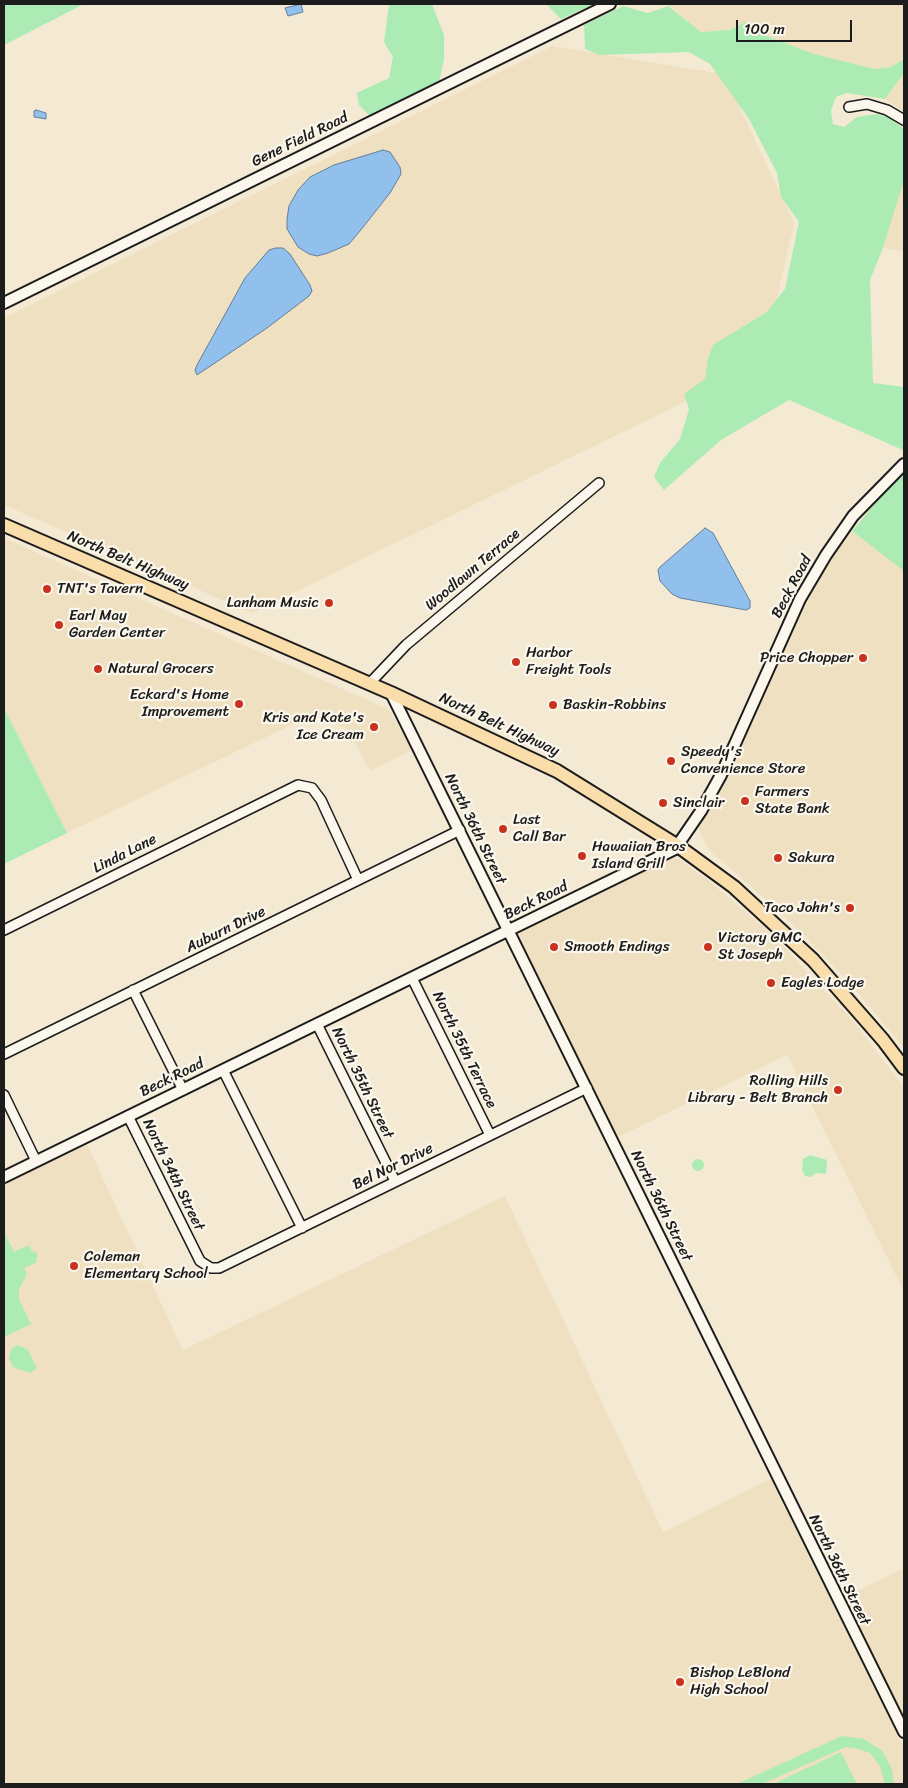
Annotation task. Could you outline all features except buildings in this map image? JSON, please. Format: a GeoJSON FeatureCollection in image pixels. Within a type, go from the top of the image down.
{"type":"FeatureCollection","features":[{"type":"Feature","properties":{"kind":"main road","name":"North Belt Highway"},"geometry":{"type":"LineString","coordinates":[[4,525],[391,693],[557,771],[678,846],[734,887],[813,960],[883,1040],[904,1068]]}},
{"type":"Feature","properties":{"kind":"street","name":"Gene Field Road"},"geometry":{"type":"LineString","coordinates":[[4,303],[610,4]]}},
{"type":"Feature","properties":{"kind":"street"},"geometry":{"type":"LineString","coordinates":[[850,107],[867,104],[887,110],[904,120]]}},
{"type":"Feature","properties":{"kind":"street","name":"Beck Road"},"geometry":{"type":"LineString","coordinates":[[4,1177],[675,849],[701,811],[720,775],[800,599],[826,555],[853,516],[904,464]]}},
{"type":"Feature","properties":{"kind":"street","name":"Woodlawn Terrace"},"geometry":{"type":"LineString","coordinates":[[369,684],[412,639],[599,483]]}},
{"type":"Feature","properties":{"kind":"street","name":"North 36th Street"},"geometry":{"type":"LineString","coordinates":[[391,693],[841,1608],[904,1732]]}},
{"type":"Feature","properties":{"kind":"street","name":"Linda Lane"},"geometry":{"type":"LineString","coordinates":[[4,930],[298,785],[312,788],[320,800],[358,880]]}},
{"type":"Feature","properties":{"kind":"street","name":"Auburn Drive"},"geometry":{"type":"LineString","coordinates":[[4,1054],[460,830]]}},
{"type":"Feature","properties":{"kind":"street","name":"North 35th Terrace"},"geometry":{"type":"LineString","coordinates":[[412,978],[490,1135]]}},
{"type":"Feature","properties":{"kind":"street"},"geometry":{"type":"LineString","coordinates":[[133,990],[183,1090]]}},
{"type":"Feature","properties":{"kind":"street","name":"North 35th Street"},"geometry":{"type":"LineString","coordinates":[[317,1024],[395,1181]]}},
{"type":"Feature","properties":{"kind":"street"},"geometry":{"type":"LineString","coordinates":[[223,1070],[302,1228]]}},
{"type":"Feature","properties":{"kind":"street","name":"Bel Nor Drive"},"geometry":{"type":"LineString","coordinates":[[211,1268],[219,1268],[586,1088]]}},
{"type":"Feature","properties":{"kind":"street"},"geometry":{"type":"LineString","coordinates":[[4,1095],[36,1161]]}},
{"type":"Feature","properties":{"kind":"street","name":"North 34th Street"},"geometry":{"type":"LineString","coordinates":[[128,1116],[200,1261],[211,1268]]}},
{"type":"Feature","properties":{"kind":"shaded area"},"geometry":{"type":"Polygon","coordinates":[[[667,4],[904,4],[904,59],[891,67],[875,69],[814,54],[761,34],[745,22],[730,30],[701,32],[667,4]]]}},
{"type":"Feature","properties":{"kind":"shaded area"},"geometry":{"type":"Polygon","coordinates":[[[552,46],[724,74],[794,223],[774,312],[713,388],[252,613],[4,505],[4,318],[552,46]]]}},
{"type":"Feature","properties":{"kind":"shaded area"},"geometry":{"type":"Polygon","coordinates":[[[904,73],[904,112],[885,99],[904,73]]]}},
{"type":"Feature","properties":{"kind":"shaded area"},"geometry":{"type":"Polygon","coordinates":[[[904,180],[904,252],[883,248],[904,180]]]}},
{"type":"Feature","properties":{"kind":"shaded area"},"geometry":{"type":"Polygon","coordinates":[[[852,531],[904,571],[904,1048],[847,980],[780,912],[709,850],[700,833],[699,826],[743,741],[802,607],[820,575],[852,531]]]}},
{"type":"Feature","properties":{"kind":"shaded area"},"geometry":{"type":"Polygon","coordinates":[[[4,538],[389,710],[413,750],[370,771],[347,729],[312,715],[67,833],[4,708],[4,538]]]}},
{"type":"Feature","properties":{"kind":"shaded area"},"geometry":{"type":"Polygon","coordinates":[[[673,858],[679,859],[709,881],[774,936],[853,1021],[904,1087],[904,1292],[787,1055],[616,1138],[516,935],[518,931],[673,858]]]}},
{"type":"Feature","properties":{"kind":"shaded area"},"geometry":{"type":"Polygon","coordinates":[[[86,1142],[183,1350],[505,1196],[663,1532],[772,1478],[904,1748],[904,1784],[4,1784],[4,1182],[86,1142]]]}},
{"type":"Feature","properties":{"kind":"shaded area"},"geometry":{"type":"Polygon","coordinates":[[[904,1568],[904,1721],[842,1598],[904,1568]]]}},
{"type":"Feature","properties":{"kind":"green space"},"geometry":{"type":"Polygon","coordinates":[[[4,4],[84,4],[4,45],[4,4]]]}},
{"type":"Feature","properties":{"kind":"green space"},"geometry":{"type":"Polygon","coordinates":[[[389,4],[432,4],[444,35],[444,59],[439,83],[371,117],[359,105],[357,93],[389,78],[393,57],[384,42],[389,4]]]}},
{"type":"Feature","properties":{"kind":"green space"},"geometry":{"type":"Polygon","coordinates":[[[546,4],[594,4],[561,19],[546,4]]]}},
{"type":"Feature","properties":{"kind":"green space"},"geometry":{"type":"Polygon","coordinates":[[[623,6],[648,13],[668,6],[701,32],[730,30],[745,22],[761,34],[814,54],[875,69],[891,67],[904,59],[904,73],[885,99],[847,93],[836,97],[831,111],[833,124],[844,127],[857,117],[877,114],[889,117],[904,129],[904,180],[883,248],[870,280],[873,383],[904,387],[903,450],[789,400],[721,440],[664,490],[654,477],[660,463],[680,439],[689,409],[684,394],[705,379],[708,359],[713,345],[767,312],[785,289],[799,222],[781,197],[777,173],[749,119],[710,64],[689,52],[599,55],[585,49],[584,25],[623,6]]]}},
{"type":"Feature","properties":{"kind":"green space"},"geometry":{"type":"Polygon","coordinates":[[[904,474],[904,571],[852,531],[880,498],[904,474]]]}},
{"type":"Feature","properties":{"kind":"green space"},"geometry":{"type":"Polygon","coordinates":[[[4,708],[67,833],[4,864],[4,708]]]}},
{"type":"Feature","properties":{"kind":"green space"},"geometry":{"type":"Polygon","coordinates":[[[810,1155],[827,1160],[826,1174],[816,1173],[811,1177],[805,1176],[802,1170],[803,1159],[810,1155]]]}},
{"type":"Feature","properties":{"kind":"green space"},"geometry":{"type":"Polygon","coordinates":[[[700,1159],[703,1160],[703,1170],[696,1171],[693,1170],[692,1163],[693,1160],[700,1159]]]}},
{"type":"Feature","properties":{"kind":"green space"},"geometry":{"type":"Polygon","coordinates":[[[4,1232],[14,1252],[29,1245],[32,1252],[35,1251],[38,1256],[36,1258],[37,1262],[24,1268],[27,1274],[19,1289],[19,1299],[31,1324],[4,1337],[4,1232]]]}},
{"type":"Feature","properties":{"kind":"green space"},"geometry":{"type":"Polygon","coordinates":[[[18,1345],[28,1350],[37,1368],[30,1373],[13,1367],[9,1358],[12,1348],[18,1345]]]}},
{"type":"Feature","properties":{"kind":"green space"},"geometry":{"type":"Polygon","coordinates":[[[842,1736],[864,1739],[882,1751],[892,1769],[894,1784],[885,1784],[880,1766],[870,1753],[846,1747],[762,1784],[737,1784],[842,1736]]]}},
{"type":"Feature","properties":{"kind":"green space"},"geometry":{"type":"Polygon","coordinates":[[[841,1752],[857,1784],[773,1784],[841,1752]]]}},
{"type":"Feature","properties":{"kind":"water"},"geometry":{"type":"Polygon","coordinates":[[[301,4],[303,12],[288,16],[285,8],[301,4]]]}},
{"type":"Feature","properties":{"kind":"water"},"geometry":{"type":"Polygon","coordinates":[[[34,111],[46,113],[46,119],[34,117],[34,111]]]}},
{"type":"Feature","properties":{"kind":"water"},"geometry":{"type":"Polygon","coordinates":[[[383,150],[390,152],[400,167],[401,174],[390,193],[349,244],[317,256],[309,254],[298,247],[287,229],[287,219],[289,206],[298,190],[310,177],[334,165],[383,150]]]}},
{"type":"Feature","properties":{"kind":"water"},"geometry":{"type":"Polygon","coordinates":[[[283,248],[290,254],[310,285],[312,291],[309,296],[267,328],[197,375],[195,370],[197,365],[245,278],[269,250],[283,248]]]}},
{"type":"Feature","properties":{"kind":"water"},"geometry":{"type":"Polygon","coordinates":[[[705,528],[713,533],[750,601],[750,608],[746,610],[680,598],[672,594],[660,581],[658,570],[660,567],[705,528]]]}},
{"type":"Feature","properties":{"kind":"place","name":"TNT's Tavern"},"geometry":{"type":"Point","coordinates":[47,589]}},
{"type":"Feature","properties":{"kind":"place","name":"Lanham Music"},"geometry":{"type":"Point","coordinates":[329,603]}},
{"type":"Feature","properties":{"kind":"place","name":"Earl May Garden Center"},"geometry":{"type":"Point","coordinates":[59,625]}},
{"type":"Feature","properties":{"kind":"place","name":"Price Chopper"},"geometry":{"type":"Point","coordinates":[863,658]}},
{"type":"Feature","properties":{"kind":"place","name":"Harbor Freight Tools"},"geometry":{"type":"Point","coordinates":[516,662]}},
{"type":"Feature","properties":{"kind":"place","name":"Natural Grocers"},"geometry":{"type":"Point","coordinates":[98,669]}},
{"type":"Feature","properties":{"kind":"place","name":"Eckard's Home Improvement"},"geometry":{"type":"Point","coordinates":[239,704]}},
{"type":"Feature","properties":{"kind":"place","name":"Baskin-Robbins"},"geometry":{"type":"Point","coordinates":[553,705]}},
{"type":"Feature","properties":{"kind":"place","name":"Kris and Kate's Ice Cream"},"geometry":{"type":"Point","coordinates":[374,727]}},
{"type":"Feature","properties":{"kind":"place","name":"Speedy's Convenience Store"},"geometry":{"type":"Point","coordinates":[671,761]}},
{"type":"Feature","properties":{"kind":"place","name":"Farmers State Bank"},"geometry":{"type":"Point","coordinates":[745,801]}},
{"type":"Feature","properties":{"kind":"place","name":"Sinclair"},"geometry":{"type":"Point","coordinates":[663,803]}},
{"type":"Feature","properties":{"kind":"place","name":"Last Call Bar"},"geometry":{"type":"Point","coordinates":[503,829]}},
{"type":"Feature","properties":{"kind":"place","name":"Hawaiian Bros Island Grill"},"geometry":{"type":"Point","coordinates":[582,856]}},
{"type":"Feature","properties":{"kind":"place","name":"Sakura"},"geometry":{"type":"Point","coordinates":[778,858]}},
{"type":"Feature","properties":{"kind":"place","name":"Taco John's"},"geometry":{"type":"Point","coordinates":[850,908]}},
{"type":"Feature","properties":{"kind":"place","name":"Smooth Endings"},"geometry":{"type":"Point","coordinates":[554,947]}},
{"type":"Feature","properties":{"kind":"place","name":"Victory GMC St Joseph"},"geometry":{"type":"Point","coordinates":[708,947]}},
{"type":"Feature","properties":{"kind":"place","name":"Eagles Lodge"},"geometry":{"type":"Point","coordinates":[771,983]}},
{"type":"Feature","properties":{"kind":"place","name":"Rolling Hills Library - Belt Branch"},"geometry":{"type":"Point","coordinates":[838,1090]}},
{"type":"Feature","properties":{"kind":"place","name":"Coleman Elementary School"},"geometry":{"type":"Point","coordinates":[74,1266]}},
{"type":"Feature","properties":{"kind":"place","name":"Bishop LeBlond High School"},"geometry":{"type":"Point","coordinates":[680,1682]}}]}
